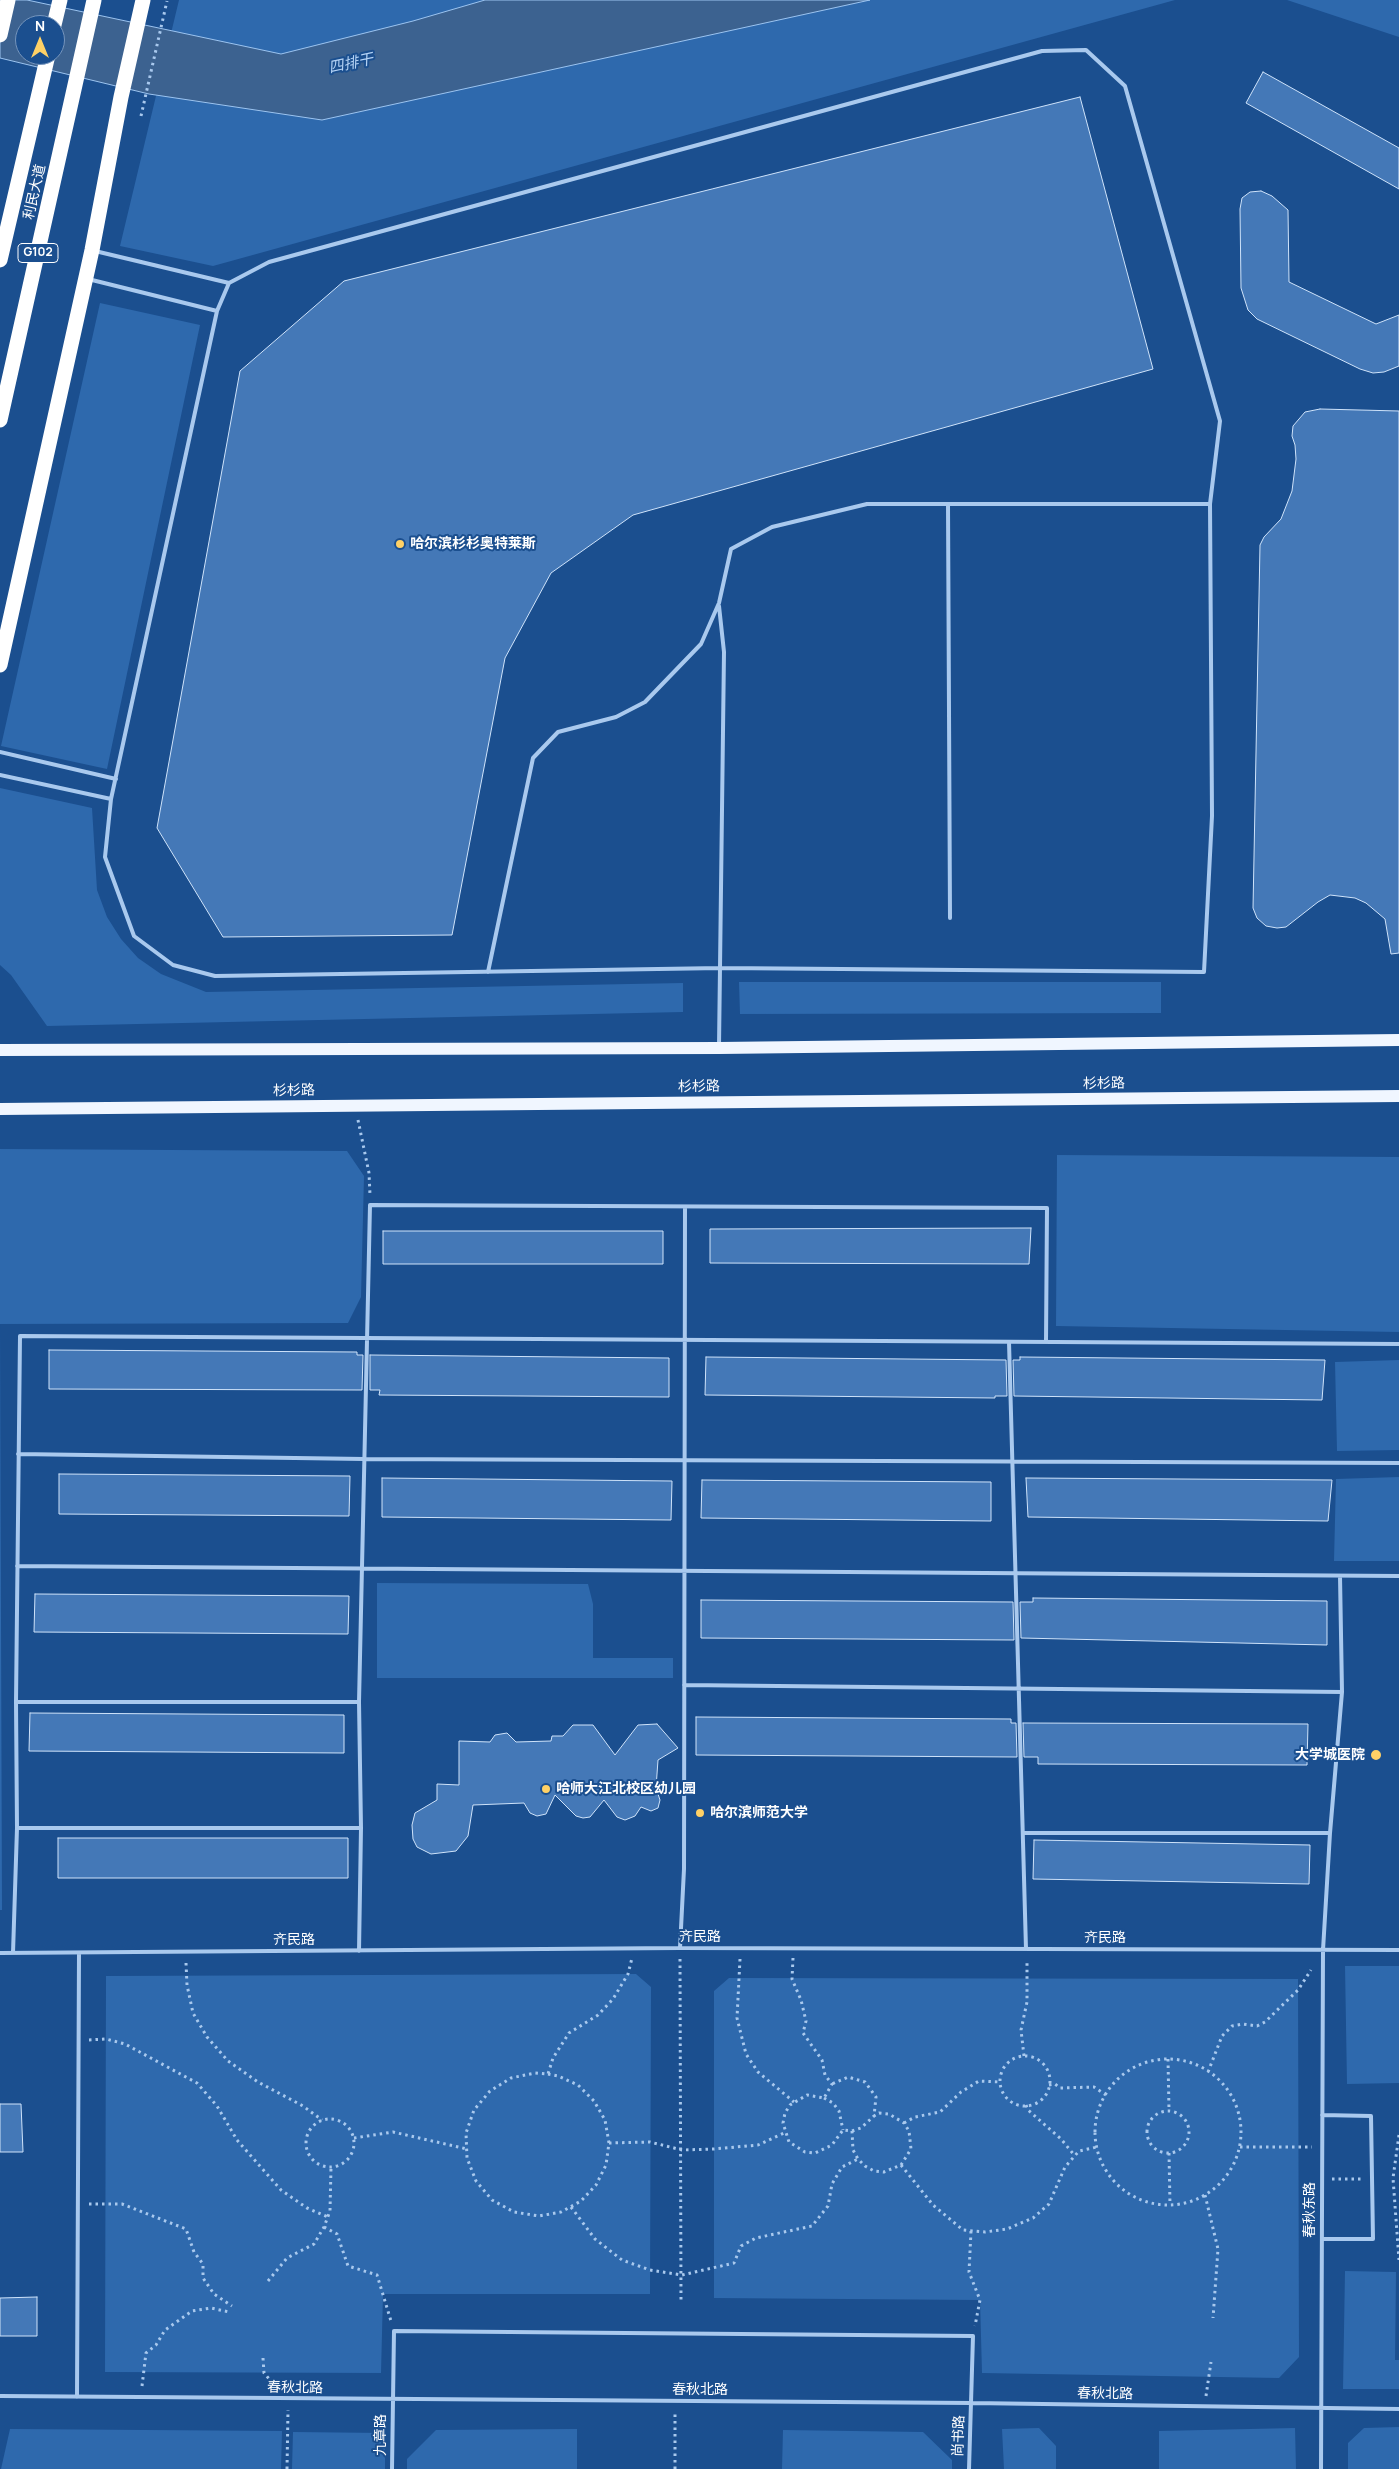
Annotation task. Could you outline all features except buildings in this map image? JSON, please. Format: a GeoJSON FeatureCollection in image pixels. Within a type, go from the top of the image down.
{"type":"FeatureCollection","features":[{"type":"Feature","properties":{"kind":"highway"},"geometry":{"type":"LineString","coordinates":[[0,35],[8,0]]}},
{"type":"Feature","properties":{"kind":"highway"},"geometry":{"type":"LineString","coordinates":[[56,15],[60,0]]}},
{"type":"Feature","properties":{"kind":"highway","name":"利民大道"},"geometry":{"type":"LineString","coordinates":[[0,420],[94,0]]}},
{"type":"Feature","properties":{"kind":"highway"},"geometry":{"type":"LineString","coordinates":[[0,665],[86,279],[121,97],[143,0]]}},
{"type":"Feature","properties":{"kind":"highway","name":"利民大道"},"geometry":{"type":"LineString","coordinates":[[0,260],[46,65]]}},
{"type":"Feature","properties":{"kind":"main road"},"geometry":{"type":"LineString","coordinates":[[0,1050],[718,1048],[1399,1040]]}},
{"type":"Feature","properties":{"kind":"main road","name":"杉杉路"},"geometry":{"type":"LineString","coordinates":[[0,1109],[1399,1096]]}},
{"type":"Feature","properties":{"kind":"lane"},"geometry":{"type":"LineString","coordinates":[[1086,50],[1125,86],[1220,421],[1210,504],[1212,816],[1204,972],[721,968],[215,976],[173,965],[134,936],[105,857],[111,799],[217,312],[229,283],[269,262],[1023,56],[1042,51],[1086,50]]}},
{"type":"Feature","properties":{"kind":"lane"},"geometry":{"type":"LineString","coordinates":[[92,250],[229,283]]}},
{"type":"Feature","properties":{"kind":"lane"},"geometry":{"type":"LineString","coordinates":[[86,279],[217,312]]}},
{"type":"Feature","properties":{"kind":"lane"},"geometry":{"type":"LineString","coordinates":[[488,972],[533,758],[558,732],[616,717],[646,702],[701,644],[719,603],[731,549],[772,527],[867,504],[1210,504]]}},
{"type":"Feature","properties":{"kind":"lane"},"geometry":{"type":"LineString","coordinates":[[948,504],[950,918]]}},
{"type":"Feature","properties":{"kind":"lane"},"geometry":{"type":"LineString","coordinates":[[718,1048],[721,968],[724,652],[719,603]]}},
{"type":"Feature","properties":{"kind":"lane"},"geometry":{"type":"LineString","coordinates":[[0,752],[116,779]]}},
{"type":"Feature","properties":{"kind":"lane"},"geometry":{"type":"LineString","coordinates":[[0,775],[111,799]]}},
{"type":"Feature","properties":{"kind":"lane"},"geometry":{"type":"LineString","coordinates":[[359,1951],[361,1828],[359,1702],[370,1205],[685,1208],[1047,1208],[1046,1342]]}},
{"type":"Feature","properties":{"kind":"lane"},"geometry":{"type":"LineString","coordinates":[[680,1948],[684,1869],[685,1208]]}},
{"type":"Feature","properties":{"kind":"lane"},"geometry":{"type":"LineString","coordinates":[[13,1953],[18,1828],[16,1702],[20,1336],[1399,1344]]}},
{"type":"Feature","properties":{"kind":"lane"},"geometry":{"type":"LineString","coordinates":[[1008,1342],[1026,1949]]}},
{"type":"Feature","properties":{"kind":"lane"},"geometry":{"type":"LineString","coordinates":[[18,1454],[685,1460],[1399,1462]]}},
{"type":"Feature","properties":{"kind":"lane"},"geometry":{"type":"LineString","coordinates":[[17,1566],[362,1570],[1399,1576]]}},
{"type":"Feature","properties":{"kind":"lane","name":"春秋东路"},"geometry":{"type":"LineString","coordinates":[[1321,2469],[1323,1950],[1330,1833],[1342,1692],[1340,1576]]}},
{"type":"Feature","properties":{"kind":"lane"},"geometry":{"type":"LineString","coordinates":[[684,1686],[1342,1692]]}},
{"type":"Feature","properties":{"kind":"lane"},"geometry":{"type":"LineString","coordinates":[[16,1702],[359,1702]]}},
{"type":"Feature","properties":{"kind":"lane"},"geometry":{"type":"LineString","coordinates":[[18,1828],[361,1828]]}},
{"type":"Feature","properties":{"kind":"lane"},"geometry":{"type":"LineString","coordinates":[[1023,1833],[1330,1833]]}},
{"type":"Feature","properties":{"kind":"lane","name":"齐民路"},"geometry":{"type":"LineString","coordinates":[[0,1953],[634,1948],[1399,1950]]}},
{"type":"Feature","properties":{"kind":"lane"},"geometry":{"type":"LineString","coordinates":[[77,2397],[79,1953]]}},
{"type":"Feature","properties":{"kind":"lane"},"geometry":{"type":"LineString","coordinates":[[1322,2115],[1371,2116],[1373,2239],[1322,2239]]}},
{"type":"Feature","properties":{"kind":"lane"},"geometry":{"type":"LineString","coordinates":[[394,2331],[974,2336]]}},
{"type":"Feature","properties":{"kind":"lane","name":"九章路"},"geometry":{"type":"LineString","coordinates":[[392,2469],[394,2331]]}},
{"type":"Feature","properties":{"kind":"lane","name":"尚书路"},"geometry":{"type":"LineString","coordinates":[[969,2469],[974,2336]]}},
{"type":"Feature","properties":{"kind":"lane","name":"春秋北路"},"geometry":{"type":"LineString","coordinates":[[0,2396],[392,2401],[972,2403],[1399,2409]]}},
{"type":"Feature","properties":{"kind":"path"},"geometry":{"type":"LineString","coordinates":[[141,116],[167,1]]}},
{"type":"Feature","properties":{"kind":"path"},"geometry":{"type":"LineString","coordinates":[[355,1106],[369,1173],[370,1205]]}},
{"type":"Feature","properties":{"kind":"path"},"geometry":{"type":"LineString","coordinates":[[548,2074],[553,2058],[570,2033],[598,2015],[613,1999],[628,1974],[634,1948]]}},
{"type":"Feature","properties":{"kind":"path"},"geometry":{"type":"LineString","coordinates":[[680,1948],[681,2303]]}},
{"type":"Feature","properties":{"kind":"path"},"geometry":{"type":"LineString","coordinates":[[740,1948],[741,1978],[737,2018],[746,2054],[758,2072],[794,2102]]}},
{"type":"Feature","properties":{"kind":"path"},"geometry":{"type":"LineString","coordinates":[[793,1948],[792,1979],[803,2007],[806,2021],[803,2033],[822,2060],[825,2075],[832,2084]]}},
{"type":"Feature","properties":{"kind":"path"},"geometry":{"type":"LineString","coordinates":[[1024,2056],[1021,2030],[1026,2002],[1026,1949]]}},
{"type":"Feature","properties":{"kind":"path"},"geometry":{"type":"LineString","coordinates":[[1208,2072],[1222,2036],[1232,2026],[1243,2024],[1257,2026],[1276,2013],[1298,1990],[1323,1950]]}},
{"type":"Feature","properties":{"kind":"path"},"geometry":{"type":"LineString","coordinates":[[185,1952],[187,1985],[193,2014],[207,2037],[228,2061],[258,2082],[304,2106],[322,2120]]}},
{"type":"Feature","properties":{"kind":"path"},"geometry":{"type":"LineString","coordinates":[[79,2040],[106,2039],[124,2044],[197,2083],[217,2106],[237,2140],[281,2190],[307,2208],[328,2218]]}},
{"type":"Feature","properties":{"kind":"path"},"geometry":{"type":"LineString","coordinates":[[1026,2106],[1041,2099],[1050,2085],[1049,2076],[1040,2061],[1024,2056],[1010,2061],[1004,2067],[1000,2082],[1001,2089],[1011,2101],[1026,2106],[1028,2110],[1061,2139],[1075,2156]]}},
{"type":"Feature","properties":{"kind":"path"},"geometry":{"type":"LineString","coordinates":[[1168,2059],[1169,2110]]}},
{"type":"Feature","properties":{"kind":"path"},"geometry":{"type":"LineString","coordinates":[[1168,2059],[1193,2063],[1208,2072],[1215,2076],[1232,2095],[1241,2119],[1240,2147],[1232,2168],[1216,2187],[1195,2200],[1170,2205],[1147,2202],[1126,2192],[1110,2176],[1099,2156],[1097,2147],[1095,2133],[1098,2110],[1108,2089],[1124,2073],[1145,2063],[1168,2059]]}},
{"type":"Feature","properties":{"kind":"path"},"geometry":{"type":"LineString","coordinates":[[535,2073],[548,2074],[558,2076],[578,2085],[594,2101],[605,2120],[609,2142],[606,2165],[596,2185],[581,2201],[561,2212],[539,2216],[514,2212],[492,2200],[476,2182],[467,2158],[466,2134],[474,2110],[490,2091],[511,2078],[535,2073]]}},
{"type":"Feature","properties":{"kind":"path"},"geometry":{"type":"LineString","coordinates":[[824,2098],[832,2084],[848,2078],[865,2082],[876,2098],[874,2116]]}},
{"type":"Feature","properties":{"kind":"path"},"geometry":{"type":"LineString","coordinates":[[904,2123],[915,2117],[940,2112],[961,2092],[979,2081],[1000,2082]]}},
{"type":"Feature","properties":{"kind":"path"},"geometry":{"type":"LineString","coordinates":[[1050,2085],[1055,2084],[1060,2088],[1094,2088],[1106,2095]]}},
{"type":"Feature","properties":{"kind":"path"},"geometry":{"type":"LineString","coordinates":[[807,2095],[824,2098],[833,2103],[839,2111],[843,2130],[832,2145],[815,2153],[796,2148],[789,2142],[784,2132],[785,2113],[794,2102],[807,2095]]}},
{"type":"Feature","properties":{"kind":"path"},"geometry":{"type":"LineString","coordinates":[[1169,2110],[1176,2112],[1187,2121],[1189,2135],[1182,2148],[1169,2153],[1162,2152],[1151,2144],[1147,2132],[1148,2125],[1156,2114],[1169,2110]]}},
{"type":"Feature","properties":{"kind":"path"},"geometry":{"type":"LineString","coordinates":[[843,2130],[852,2131],[861,2128],[874,2116],[880,2113],[889,2114],[904,2123],[912,2140],[911,2149],[901,2165],[884,2172],[874,2171],[858,2159],[853,2150],[852,2131]]}},
{"type":"Feature","properties":{"kind":"path"},"geometry":{"type":"LineString","coordinates":[[322,2120],[338,2120],[345,2124],[354,2138],[354,2147],[346,2161],[331,2167],[323,2167],[310,2158],[305,2144],[310,2129],[322,2120]]}},
{"type":"Feature","properties":{"kind":"path"},"geometry":{"type":"LineString","coordinates":[[354,2138],[393,2132],[467,2149]]}},
{"type":"Feature","properties":{"kind":"path"},"geometry":{"type":"LineString","coordinates":[[609,2142],[650,2142],[682,2150],[758,2145],[784,2132]]}},
{"type":"Feature","properties":{"kind":"path"},"geometry":{"type":"LineString","coordinates":[[1399,2135],[1392,2178],[1399,2260]]}},
{"type":"Feature","properties":{"kind":"path"},"geometry":{"type":"LineString","coordinates":[[901,2165],[933,2205],[963,2230],[1007,2229],[1033,2218],[1050,2204],[1064,2167],[1079,2151],[1097,2147]]}},
{"type":"Feature","properties":{"kind":"path"},"geometry":{"type":"LineString","coordinates":[[1240,2147],[1322,2147]]}},
{"type":"Feature","properties":{"kind":"path"},"geometry":{"type":"LineString","coordinates":[[1169,2153],[1170,2205]]}},
{"type":"Feature","properties":{"kind":"path"},"geometry":{"type":"LineString","coordinates":[[571,2206],[595,2239],[622,2260],[650,2270],[682,2275],[734,2262],[741,2246],[756,2238],[812,2226],[828,2206],[832,2184],[842,2167],[858,2159]]}},
{"type":"Feature","properties":{"kind":"path"},"geometry":{"type":"LineString","coordinates":[[268,2281],[287,2258],[314,2244],[324,2226],[328,2218],[332,2195],[331,2167]]}},
{"type":"Feature","properties":{"kind":"path"},"geometry":{"type":"LineString","coordinates":[[1322,2179],[1392,2178]]}},
{"type":"Feature","properties":{"kind":"path"},"geometry":{"type":"LineString","coordinates":[[1205,2195],[1218,2249],[1213,2318]]}},
{"type":"Feature","properties":{"kind":"path"},"geometry":{"type":"LineString","coordinates":[[78,2204],[122,2204],[186,2229],[194,2252],[203,2264],[203,2278],[214,2294],[232,2306]]}},
{"type":"Feature","properties":{"kind":"path"},"geometry":{"type":"LineString","coordinates":[[324,2226],[337,2234],[348,2266],[376,2275],[394,2331]]}},
{"type":"Feature","properties":{"kind":"path"},"geometry":{"type":"LineString","coordinates":[[970,2231],[969,2272],[980,2300],[974,2336]]}},
{"type":"Feature","properties":{"kind":"path"},"geometry":{"type":"LineString","coordinates":[[141,2398],[146,2353],[156,2345],[165,2330],[192,2310],[211,2308],[229,2312]]}},
{"type":"Feature","properties":{"kind":"path"},"geometry":{"type":"LineString","coordinates":[[263,2358],[264,2373],[288,2400],[287,2469]]}},
{"type":"Feature","properties":{"kind":"path"},"geometry":{"type":"LineString","coordinates":[[1204,2406],[1211,2362]]}},
{"type":"Feature","properties":{"kind":"path"},"geometry":{"type":"LineString","coordinates":[[675,2469],[676,2401]]}},
{"type":"Feature","properties":{"kind":"shaded area"},"geometry":{"type":"Polygon","coordinates":[[[179,0],[1175,0],[213,266],[120,246],[179,0]]]}},
{"type":"Feature","properties":{"kind":"shaded area"},"geometry":{"type":"Polygon","coordinates":[[[1287,0],[1399,0],[1399,37],[1287,0]]]}},
{"type":"Feature","properties":{"kind":"shaded area"},"geometry":{"type":"Polygon","coordinates":[[[100,303],[200,325],[107,769],[1,746],[100,303]]]}},
{"type":"Feature","properties":{"kind":"shaded area"},"geometry":{"type":"Polygon","coordinates":[[[0,788],[92,808],[97,890],[107,917],[121,939],[138,958],[161,974],[206,992],[683,983],[683,1012],[47,1026],[11,975],[0,965],[0,788]]]}},
{"type":"Feature","properties":{"kind":"shaded area"},"geometry":{"type":"Polygon","coordinates":[[[739,982],[1161,982],[1161,1013],[740,1014],[739,982]]]}},
{"type":"Feature","properties":{"kind":"shaded area"},"geometry":{"type":"Polygon","coordinates":[[[0,1149],[347,1151],[364,1176],[361,1297],[348,1323],[0,1324],[0,1149]]]}},
{"type":"Feature","properties":{"kind":"shaded area"},"geometry":{"type":"Polygon","coordinates":[[[1057,1155],[1399,1157],[1399,1332],[1056,1326],[1057,1155]]]}},
{"type":"Feature","properties":{"kind":"shaded area"},"geometry":{"type":"Polygon","coordinates":[[[0,1324],[2,1910],[0,1910],[0,1324]]]}},
{"type":"Feature","properties":{"kind":"shaded area"},"geometry":{"type":"Polygon","coordinates":[[[1399,1360],[1399,1450],[1337,1451],[1335,1362],[1399,1360]]]}},
{"type":"Feature","properties":{"kind":"shaded area"},"geometry":{"type":"Polygon","coordinates":[[[1399,1477],[1399,1561],[1334,1561],[1336,1479],[1399,1477]]]}},
{"type":"Feature","properties":{"kind":"shaded area"},"geometry":{"type":"Polygon","coordinates":[[[377,1583],[588,1584],[593,1604],[593,1658],[673,1658],[673,1678],[377,1678],[377,1583]]]}},
{"type":"Feature","properties":{"kind":"shaded area"},"geometry":{"type":"Polygon","coordinates":[[[1345,1966],[1399,1966],[1399,2083],[1347,2084],[1345,1966]]]}},
{"type":"Feature","properties":{"kind":"shaded area"},"geometry":{"type":"Polygon","coordinates":[[[636,1974],[651,1987],[650,2294],[383,2294],[381,2373],[105,2372],[106,1976],[636,1974]]]}},
{"type":"Feature","properties":{"kind":"shaded area"},"geometry":{"type":"Polygon","coordinates":[[[729,1978],[1298,1979],[1299,2357],[1279,2378],[982,2373],[980,2300],[714,2298],[714,1991],[729,1978]]]}},
{"type":"Feature","properties":{"kind":"shaded area"},"geometry":{"type":"Polygon","coordinates":[[[1345,2271],[1396,2272],[1395,2360],[1399,2360],[1399,2389],[1343,2389],[1345,2271]]]}},
{"type":"Feature","properties":{"kind":"shaded area"},"geometry":{"type":"Polygon","coordinates":[[[1399,2427],[1399,2469],[1348,2469],[1348,2443],[1364,2428],[1399,2427]]]}},
{"type":"Feature","properties":{"kind":"shaded area"},"geometry":{"type":"Polygon","coordinates":[[[1039,2428],[1056,2446],[1056,2469],[1004,2469],[1002,2429],[1039,2428]]]}},
{"type":"Feature","properties":{"kind":"shaded area"},"geometry":{"type":"Polygon","coordinates":[[[1295,2428],[1296,2469],[1159,2469],[1159,2431],[1295,2428]]]}},
{"type":"Feature","properties":{"kind":"shaded area"},"geometry":{"type":"Polygon","coordinates":[[[10,2429],[282,2431],[281,2469],[1,2469],[10,2429]]]}},
{"type":"Feature","properties":{"kind":"shaded area"},"geometry":{"type":"Polygon","coordinates":[[[577,2429],[577,2469],[407,2469],[407,2459],[436,2430],[577,2429]]]}},
{"type":"Feature","properties":{"kind":"shaded area"},"geometry":{"type":"Polygon","coordinates":[[[783,2430],[923,2432],[952,2460],[952,2469],[782,2469],[783,2430]]]}},
{"type":"Feature","properties":{"kind":"shaded area"},"geometry":{"type":"Polygon","coordinates":[[[293,2432],[385,2433],[385,2469],[292,2469],[293,2432]]]}},
{"type":"Feature","properties":{"kind":"water","name":"四排干"},"geometry":{"type":"Polygon","coordinates":[[[0,0],[27,0],[281,54],[413,21],[485,0],[870,0],[322,120],[149,94],[29,65],[65,65],[65,15],[15,15],[15,62],[0,58],[0,0]]]}},
{"type":"Feature","properties":{"kind":"place","name":"哈尔滨杉杉奥特莱斯"},"geometry":{"type":"Point","coordinates":[400,544]}},
{"type":"Feature","properties":{"kind":"place","name":"大学城医院"},"geometry":{"type":"Point","coordinates":[1376,1755]}},
{"type":"Feature","properties":{"kind":"place","name":"哈师大江北校区幼儿园"},"geometry":{"type":"Point","coordinates":[546,1789]}},
{"type":"Feature","properties":{"kind":"place","name":"哈尔滨师范大学"},"geometry":{"type":"Point","coordinates":[700,1813]}}]}
